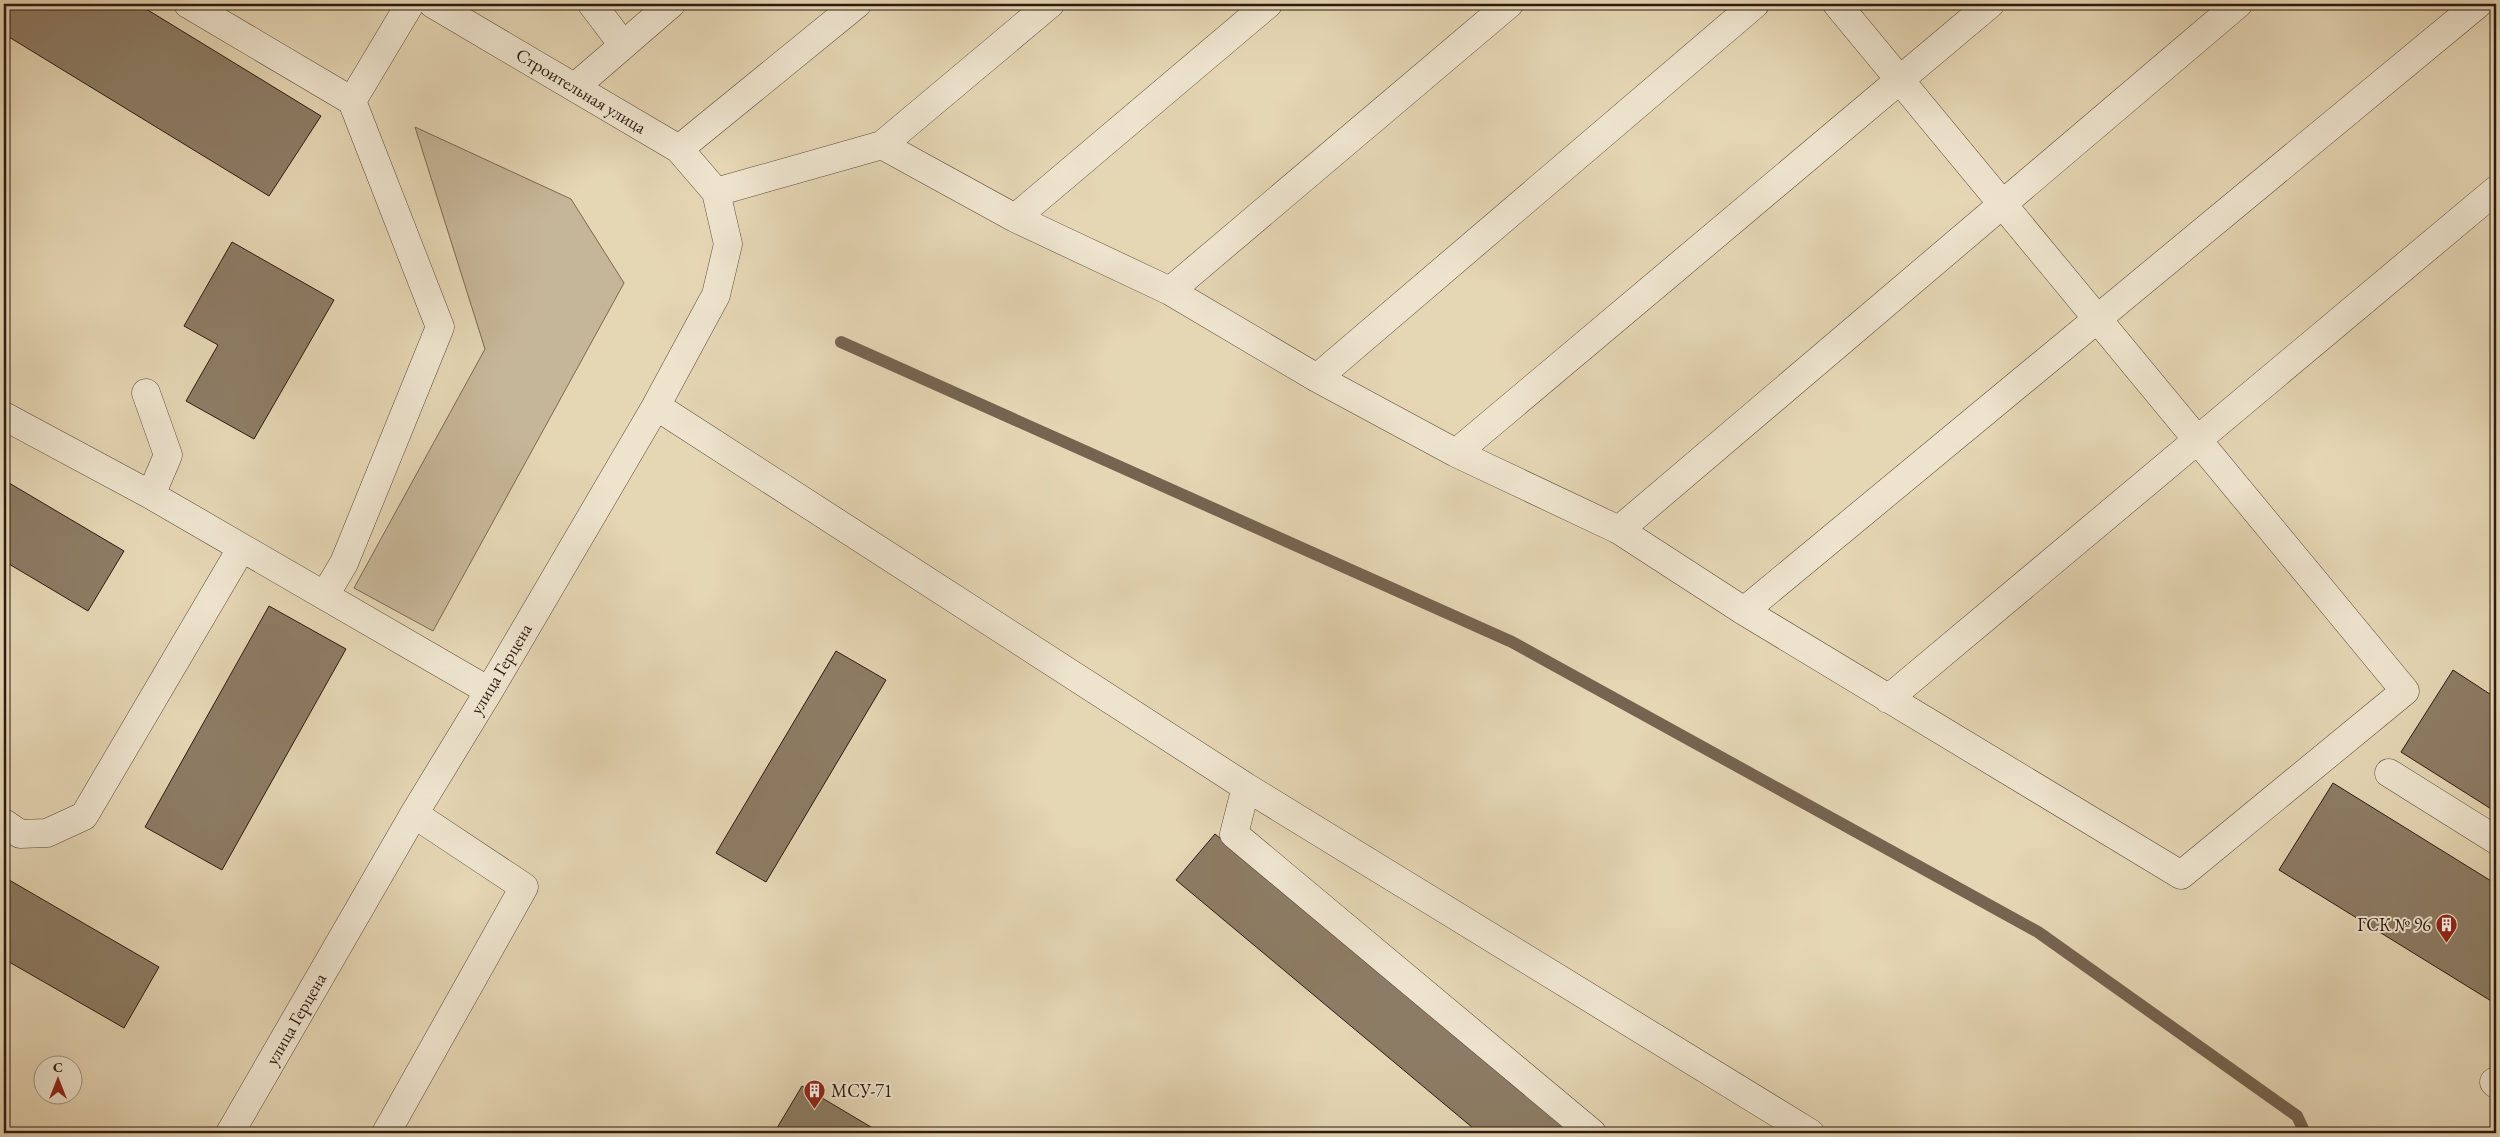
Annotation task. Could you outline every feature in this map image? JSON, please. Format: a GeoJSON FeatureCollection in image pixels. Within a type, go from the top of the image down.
{"type":"FeatureCollection","features":[{"type":"Feature","properties":{"kind":"street"},"geometry":{"type":"LineString","coordinates":[[188,4],[352,101],[440,326],[344,563],[325,595]]}},
{"type":"Feature","properties":{"kind":"street"},"geometry":{"type":"LineString","coordinates":[[352,101],[410,4]]}},
{"type":"Feature","properties":{"kind":"street","name":"Строительная улица"},"geometry":{"type":"LineString","coordinates":[[433,4],[679,149],[716,192]]}},
{"type":"Feature","properties":{"kind":"street"},"geometry":{"type":"LineString","coordinates":[[592,4],[624,45]]}},
{"type":"Feature","properties":{"kind":"street"},"geometry":{"type":"LineString","coordinates":[[575,87],[671,4]]}},
{"type":"Feature","properties":{"kind":"street"},"geometry":{"type":"LineString","coordinates":[[679,149],[857,4]]}},
{"type":"Feature","properties":{"kind":"street"},"geometry":{"type":"LineString","coordinates":[[716,192],[882,145],[1050,4]]}},
{"type":"Feature","properties":{"kind":"street"},"geometry":{"type":"LineString","coordinates":[[1015,218],[1268,4]]}},
{"type":"Feature","properties":{"kind":"street"},"geometry":{"type":"LineString","coordinates":[[1170,291],[1508,4]]}},
{"type":"Feature","properties":{"kind":"street"},"geometry":{"type":"LineString","coordinates":[[1317,378],[1755,4]]}},
{"type":"Feature","properties":{"kind":"street"},"geometry":{"type":"LineString","coordinates":[[882,145],[1015,218],[1170,291],[1317,378],[1456,453],[1619,530],[1744,611],[2181,875],[2405,691],[1838,4]]}},
{"type":"Feature","properties":{"kind":"street"},"geometry":{"type":"LineString","coordinates":[[1456,453],[1990,4]]}},
{"type":"Feature","properties":{"kind":"street"},"geometry":{"type":"LineString","coordinates":[[1619,530],[2238,4]]}},
{"type":"Feature","properties":{"kind":"street"},"geometry":{"type":"LineString","coordinates":[[1744,611],[2478,4]]}},
{"type":"Feature","properties":{"kind":"street"},"geometry":{"type":"LineString","coordinates":[[1888,699],[2496,190]]}},
{"type":"Feature","properties":{"kind":"street","name":"улица Герцена"},"geometry":{"type":"LineString","coordinates":[[230,1133],[414,814],[489,691],[656,406],[716,295],[728,244],[716,192]]}},
{"type":"Feature","properties":{"kind":"street"},"geometry":{"type":"LineString","coordinates":[[146,393],[168,455],[151,495]]}},
{"type":"Feature","properties":{"kind":"street"},"geometry":{"type":"LineString","coordinates":[[656,406],[1246,787],[1810,1133]]}},
{"type":"Feature","properties":{"kind":"street"},"geometry":{"type":"LineString","coordinates":[[4,416],[151,495],[241,549],[325,595],[489,691]]}},
{"type":"Feature","properties":{"kind":"street"},"geometry":{"type":"LineString","coordinates":[[4,823],[20,834],[47,833],[84,816],[241,549]]}},
{"type":"Feature","properties":{"kind":"street"},"geometry":{"type":"LineString","coordinates":[[2389,773],[2496,840]]}},
{"type":"Feature","properties":{"kind":"street"},"geometry":{"type":"LineString","coordinates":[[1246,787],[1234,834],[1592,1133]]}},
{"type":"Feature","properties":{"kind":"street"},"geometry":{"type":"LineString","coordinates":[[386,1133],[524,888],[414,814]]}},
{"type":"Feature","properties":{"kind":"shaded area"},"geometry":{"type":"Polygon","coordinates":[[[415,127],[571,199],[624,283],[433,631],[354,588],[485,349],[415,127]]]}},
{"type":"Feature","properties":{"kind":"building"},"geometry":{"type":"Polygon","coordinates":[[[4,4],[138,4],[321,116],[269,196],[4,34],[4,4]]]}},
{"type":"Feature","properties":{"kind":"building"},"geometry":{"type":"Polygon","coordinates":[[[232,242],[334,300],[254,439],[186,401],[218,345],[184,326],[232,242]]]}},
{"type":"Feature","properties":{"kind":"building"},"geometry":{"type":"Polygon","coordinates":[[[4,480],[124,551],[88,611],[4,561],[4,480]]]}},
{"type":"Feature","properties":{"kind":"building"},"geometry":{"type":"Polygon","coordinates":[[[269,606],[346,649],[222,870],[145,827],[269,606]]]}},
{"type":"Feature","properties":{"kind":"building"},"geometry":{"type":"Polygon","coordinates":[[[836,651],[886,680],[766,882],[716,853],[836,651]]]}},
{"type":"Feature","properties":{"kind":"building"},"geometry":{"type":"Polygon","coordinates":[[[2453,670],[2496,698],[2496,812],[2401,752],[2453,670]]]}},
{"type":"Feature","properties":{"kind":"building","name":"ГСК № 96"},"geometry":{"type":"Polygon","coordinates":[[[2333,783],[2496,884],[2496,1004],[2279,870],[2333,783]]]}},
{"type":"Feature","properties":{"kind":"building"},"geometry":{"type":"Polygon","coordinates":[[[1215,834],[1573,1133],[1479,1133],[1176,880],[1215,834]]]}},
{"type":"Feature","properties":{"kind":"building"},"geometry":{"type":"Polygon","coordinates":[[[4,877],[159,967],[124,1028],[4,959],[4,877]]]}},
{"type":"Feature","properties":{"kind":"building","name":"МСУ-71"},"geometry":{"type":"Polygon","coordinates":[[[802,1086],[881,1133],[774,1133],[802,1086]]]}},
{"type":"Feature","properties":{"kind":"waterway"},"geometry":{"type":"LineString","coordinates":[[841,342],[1512,642],[2038,932],[2297,1116],[2305,1133]]}},
{"type":"Feature","properties":{"kind":"place","name":"ГСК № 96"},"geometry":{"type":"Point","coordinates":[2447,944]}},
{"type":"Feature","properties":{"kind":"place","name":"МСУ-71"},"geometry":{"type":"Point","coordinates":[815,1110]}}]}
